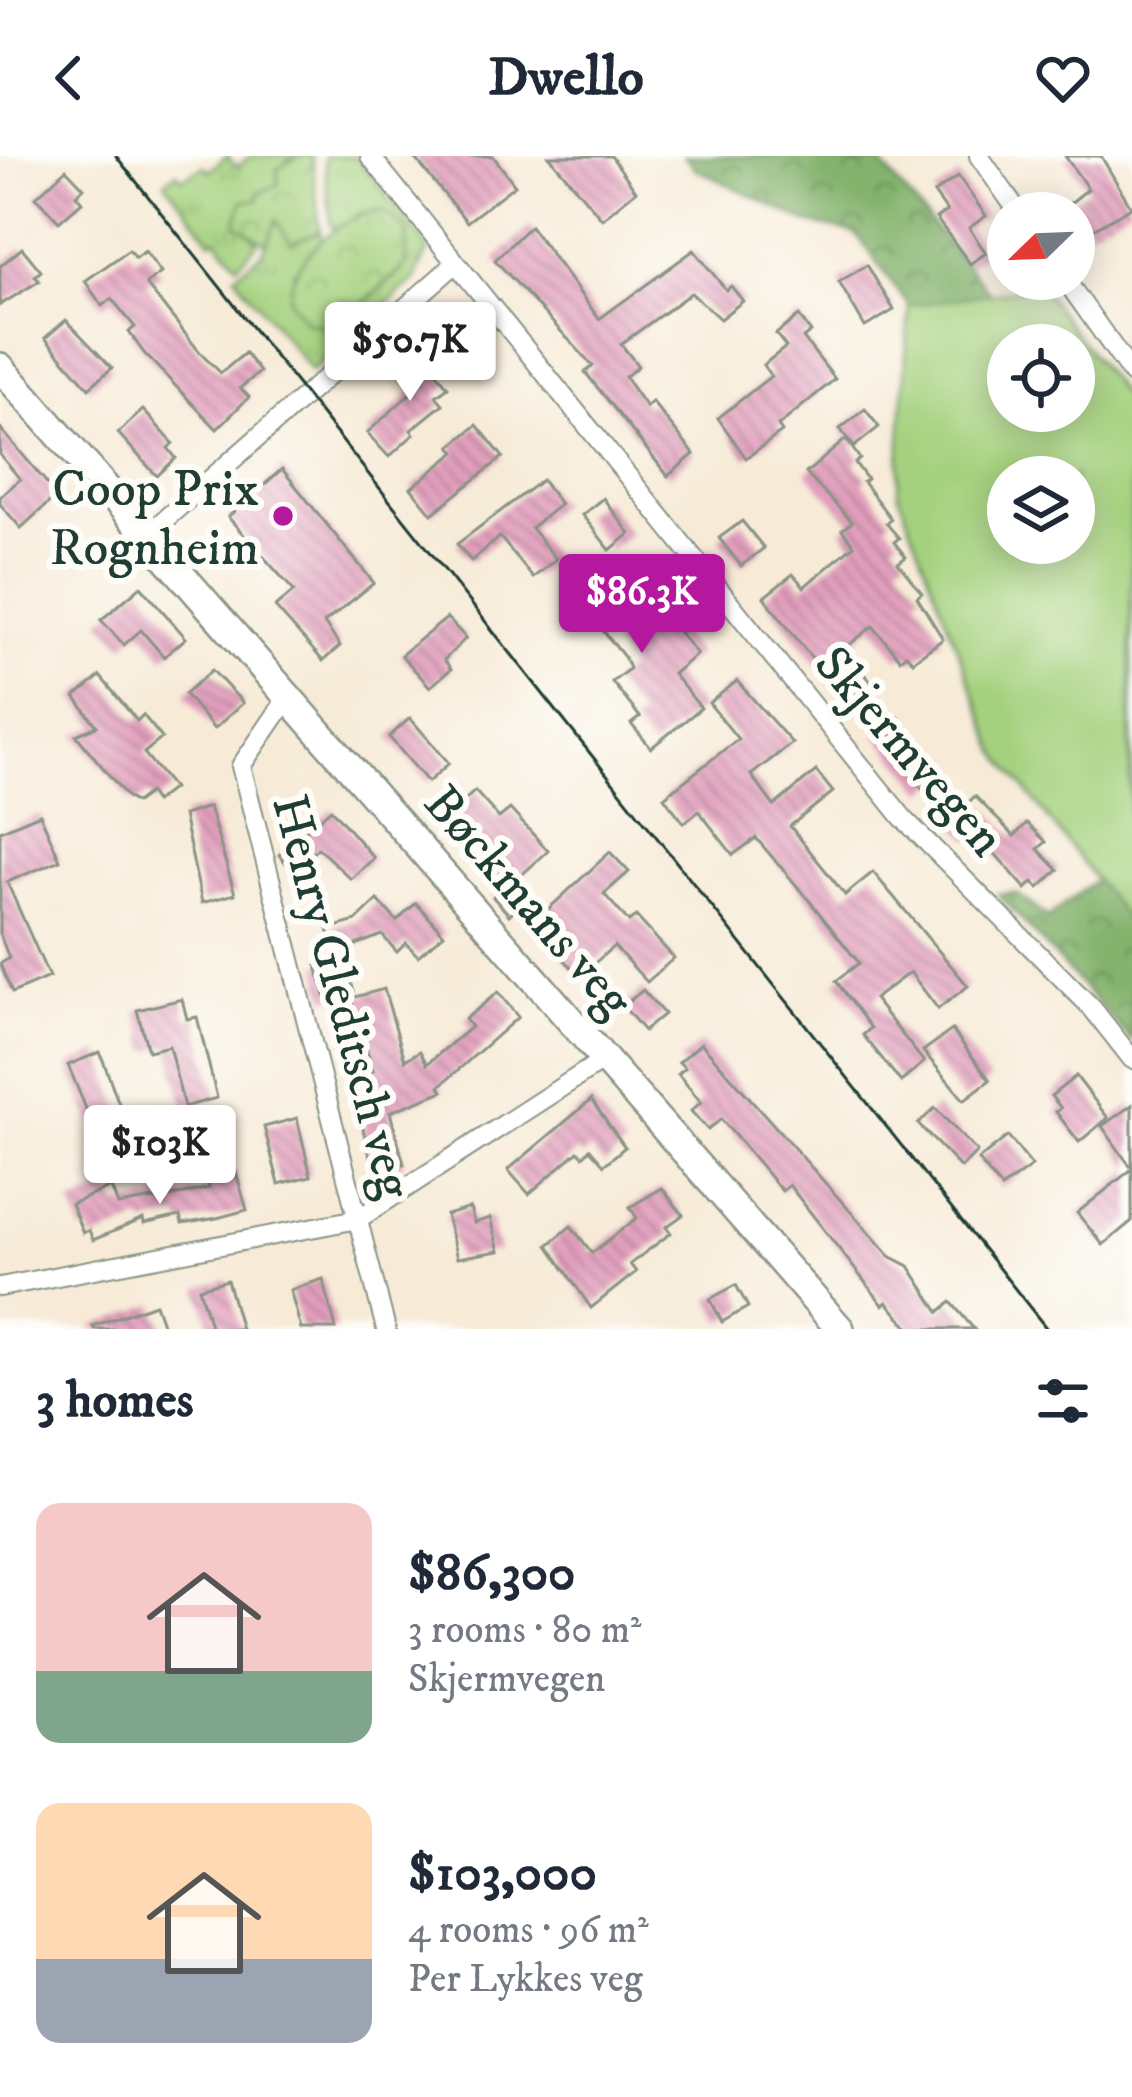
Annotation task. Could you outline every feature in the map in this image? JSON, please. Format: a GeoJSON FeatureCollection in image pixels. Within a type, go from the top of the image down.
{"type":"FeatureCollection","features":[{"type":"Feature","properties":{"kind":"main road","name":"Bøckmans veg"},"geometry":{"type":"LineString","coordinates":[[0,367],[840,1329]]}},
{"type":"Feature","properties":{"kind":"street","name":"Skjermvegen"},"geometry":{"type":"LineString","coordinates":[[370,156],[903,818],[1092,1008],[1132,1059]]}},
{"type":"Feature","properties":{"kind":"street"},"geometry":{"type":"LineString","coordinates":[[979,156],[1004,192]]}},
{"type":"Feature","properties":{"kind":"street"},"geometry":{"type":"LineString","coordinates":[[147,536],[455,264]]}},
{"type":"Feature","properties":{"kind":"street"},"geometry":{"type":"LineString","coordinates":[[1080,300],[1132,374]]}},
{"type":"Feature","properties":{"kind":"street","name":"Henry Gleditsch veg"},"geometry":{"type":"LineString","coordinates":[[289,696],[241,766],[386,1329]]}},
{"type":"Feature","properties":{"kind":"street"},"geometry":{"type":"LineString","coordinates":[[0,1287],[358,1219],[605,1059]]}},
{"type":"Feature","properties":{"kind":"green space"},"geometry":{"type":"Polygon","coordinates":[[[227,156],[237,167],[250,156],[299,156],[287,161],[278,185],[260,201],[249,231],[258,243],[238,264],[216,238],[211,241],[165,182],[177,172],[182,178],[204,166],[209,171],[227,156]]]}},
{"type":"Feature","properties":{"kind":"green space"},"geometry":{"type":"Polygon","coordinates":[[[299,156],[312,156],[320,231],[291,243],[276,220],[267,244],[236,224],[243,200],[259,200],[258,193],[278,185],[277,169],[299,156]]]}},
{"type":"Feature","properties":{"kind":"green space"},"geometry":{"type":"Polygon","coordinates":[[[324,156],[356,156],[429,249],[414,280],[351,335],[350,328],[360,318],[355,311],[401,271],[376,211],[358,215],[338,230],[331,225],[324,156]]]}},
{"type":"Feature","properties":{"kind":"green space"},"geometry":{"type":"Polygon","coordinates":[[[684,156],[851,156],[858,165],[878,160],[987,290],[987,300],[1050,300],[1068,324],[987,324],[987,432],[1095,432],[1095,359],[1132,408],[1132,1041],[998,894],[1016,893],[1048,918],[1096,880],[997,752],[898,493],[909,306],[856,233],[808,223],[696,169],[684,156]]]}},
{"type":"Feature","properties":{"kind":"green space"},"geometry":{"type":"Polygon","coordinates":[[[385,212],[407,232],[406,265],[342,322],[332,327],[306,322],[290,300],[297,269],[337,228],[370,213],[385,212]]]}},
{"type":"Feature","properties":{"kind":"green space"},"geometry":{"type":"Polygon","coordinates":[[[274,221],[282,224],[291,243],[320,231],[322,243],[294,272],[290,300],[306,322],[335,325],[344,343],[311,371],[235,275],[263,252],[274,221]]]}},
{"type":"Feature","properties":{"kind":"green space"},"geometry":{"type":"Polygon","coordinates":[[[987,294],[987,300],[1050,300],[1068,324],[987,324],[987,432],[1095,432],[1095,359],[1132,408],[1129,923],[997,752],[898,493],[909,306],[987,294]]]}},
{"type":"Feature","properties":{"kind":"building"},"geometry":{"type":"Polygon","coordinates":[[[413,156],[493,156],[515,185],[467,222],[413,156]]]}},
{"type":"Feature","properties":{"kind":"building"},"geometry":{"type":"Polygon","coordinates":[[[549,156],[611,156],[636,191],[602,219],[549,156]]]}},
{"type":"Feature","properties":{"kind":"building"},"geometry":{"type":"Polygon","coordinates":[[[1065,156],[1101,156],[1131,207],[1095,228],[1095,192],[1084,192],[1088,189],[1065,156]]]}},
{"type":"Feature","properties":{"kind":"building"},"geometry":{"type":"Polygon","coordinates":[[[66,169],[84,188],[76,195],[82,202],[59,222],[36,197],[66,169]]]}},
{"type":"Feature","properties":{"kind":"building"},"geometry":{"type":"Polygon","coordinates":[[[958,176],[986,216],[969,228],[986,253],[970,264],[936,218],[947,211],[934,193],[958,176]]]}},
{"type":"Feature","properties":{"kind":"building"},"geometry":{"type":"Polygon","coordinates":[[[530,226],[599,319],[694,250],[726,290],[731,286],[743,301],[720,319],[691,293],[621,344],[638,366],[625,377],[646,407],[652,402],[694,454],[668,476],[585,372],[593,366],[495,260],[530,226]]]}},
{"type":"Feature","properties":{"kind":"building"},"geometry":{"type":"Polygon","coordinates":[[[22,248],[41,271],[35,276],[39,281],[0,305],[0,266],[22,248]]]}},
{"type":"Feature","properties":{"kind":"building"},"geometry":{"type":"Polygon","coordinates":[[[129,250],[135,258],[145,251],[161,273],[146,284],[221,373],[245,353],[260,372],[240,388],[249,397],[217,429],[144,353],[129,332],[135,327],[112,299],[102,306],[85,281],[129,250]]]}},
{"type":"Feature","properties":{"kind":"building"},"geometry":{"type":"Polygon","coordinates":[[[867,265],[894,310],[865,327],[839,282],[867,265]]]}},
{"type":"Feature","properties":{"kind":"building"},"geometry":{"type":"Polygon","coordinates":[[[799,316],[811,332],[803,338],[835,379],[778,426],[782,432],[746,458],[718,418],[771,376],[763,365],[786,347],[776,334],[799,316]]]}},
{"type":"Feature","properties":{"kind":"building"},"geometry":{"type":"Polygon","coordinates":[[[66,320],[112,368],[89,388],[45,338],[66,320]]]}},
{"type":"Feature","properties":{"kind":"building"},"geometry":{"type":"Polygon","coordinates":[[[417,348],[448,387],[436,396],[443,404],[411,430],[414,434],[389,457],[367,433],[414,390],[394,366],[417,348]]]}},
{"type":"Feature","properties":{"kind":"building"},"geometry":{"type":"Polygon","coordinates":[[[865,409],[879,427],[854,447],[840,429],[865,409]]]}},
{"type":"Feature","properties":{"kind":"building"},"geometry":{"type":"Polygon","coordinates":[[[143,410],[173,443],[168,448],[176,458],[157,476],[118,433],[143,410]]]}},
{"type":"Feature","properties":{"kind":"building"},"geometry":{"type":"Polygon","coordinates":[[[477,425],[503,457],[432,514],[411,488],[456,452],[451,446],[477,425]]]}},
{"type":"Feature","properties":{"kind":"building"},"geometry":{"type":"Polygon","coordinates":[[[0,428],[57,495],[21,528],[0,504],[0,497],[20,479],[0,455],[0,428]]]}},
{"type":"Feature","properties":{"kind":"building"},"geometry":{"type":"Polygon","coordinates":[[[846,439],[860,459],[855,463],[867,479],[863,482],[899,538],[894,542],[906,557],[898,563],[922,593],[917,597],[943,639],[913,661],[906,654],[900,659],[873,626],[845,648],[872,683],[847,703],[764,597],[793,574],[804,587],[854,545],[842,530],[852,522],[806,473],[846,439]]]}},
{"type":"Feature","properties":{"kind":"building"},"geometry":{"type":"Polygon","coordinates":[[[282,469],[374,583],[324,623],[340,646],[323,661],[275,607],[294,591],[228,517],[282,469]]]}},
{"type":"Feature","properties":{"kind":"building"},"geometry":{"type":"Polygon","coordinates":[[[542,480],[560,504],[531,528],[556,559],[533,578],[500,537],[471,561],[457,544],[542,480]]]}},
{"type":"Feature","properties":{"kind":"building"},"geometry":{"type":"Polygon","coordinates":[[[603,498],[630,534],[610,550],[582,515],[603,498]]]}},
{"type":"Feature","properties":{"kind":"building"},"geometry":{"type":"Polygon","coordinates":[[[742,521],[764,548],[741,566],[719,538],[742,521]]]}},
{"type":"Feature","properties":{"kind":"building"},"geometry":{"type":"Polygon","coordinates":[[[596,565],[634,614],[652,599],[697,654],[673,674],[701,708],[651,748],[631,724],[640,717],[612,682],[629,669],[625,658],[568,587],[596,565]]]}},
{"type":"Feature","properties":{"kind":"building"},"geometry":{"type":"Polygon","coordinates":[[[141,586],[186,638],[164,657],[141,630],[124,645],[101,620],[141,586]]]}},
{"type":"Feature","properties":{"kind":"building"},"geometry":{"type":"Polygon","coordinates":[[[447,618],[466,638],[444,660],[451,669],[430,687],[401,655],[447,618]]]}},
{"type":"Feature","properties":{"kind":"building"},"geometry":{"type":"Polygon","coordinates":[[[212,670],[243,703],[214,729],[185,694],[212,670]]]}},
{"type":"Feature","properties":{"kind":"building"},"geometry":{"type":"Polygon","coordinates":[[[100,676],[137,721],[143,715],[162,738],[144,753],[173,788],[155,802],[149,793],[136,803],[128,798],[76,735],[97,726],[75,697],[100,676]]]}},
{"type":"Feature","properties":{"kind":"building"},"geometry":{"type":"Polygon","coordinates":[[[737,681],[792,743],[751,775],[774,806],[816,771],[833,792],[790,826],[845,895],[873,872],[968,986],[938,1009],[910,972],[874,999],[924,1062],[901,1082],[863,1035],[871,1028],[836,981],[859,963],[808,899],[756,838],[733,855],[699,811],[684,823],[664,797],[738,739],[709,703],[737,681]]]}},
{"type":"Feature","properties":{"kind":"building"},"geometry":{"type":"Polygon","coordinates":[[[898,716],[942,778],[925,792],[875,734],[898,716]]]}},
{"type":"Feature","properties":{"kind":"building"},"geometry":{"type":"Polygon","coordinates":[[[410,718],[449,763],[428,782],[389,737],[410,718]]]}},
{"type":"Feature","properties":{"kind":"building"},"geometry":{"type":"Polygon","coordinates":[[[475,791],[499,818],[510,809],[548,851],[516,880],[545,912],[610,852],[629,872],[604,894],[629,922],[636,916],[674,958],[647,982],[614,946],[580,976],[515,909],[509,915],[493,897],[506,886],[485,862],[492,856],[452,812],[475,791]]]}},
{"type":"Feature","properties":{"kind":"building"},"geometry":{"type":"Polygon","coordinates":[[[975,796],[1014,836],[1027,823],[1046,842],[1038,849],[1058,870],[1039,888],[1033,882],[1026,889],[977,833],[970,840],[951,820],[975,796]]]}},
{"type":"Feature","properties":{"kind":"building"},"geometry":{"type":"Polygon","coordinates":[[[209,807],[235,894],[202,903],[183,815],[209,807]]]}},
{"type":"Feature","properties":{"kind":"building"},"geometry":{"type":"Polygon","coordinates":[[[331,809],[374,858],[351,879],[318,848],[293,871],[279,855],[331,809]]]}},
{"type":"Feature","properties":{"kind":"building"},"geometry":{"type":"Polygon","coordinates":[[[40,814],[60,860],[7,882],[49,977],[12,993],[0,964],[9,958],[0,935],[0,831],[40,814]]]}},
{"type":"Feature","properties":{"kind":"building"},"geometry":{"type":"Polygon","coordinates":[[[378,900],[397,921],[416,903],[444,934],[418,956],[406,943],[397,952],[382,935],[335,953],[328,929],[356,921],[378,900]]]}},
{"type":"Feature","properties":{"kind":"building"},"geometry":{"type":"Polygon","coordinates":[[[344,958],[354,992],[326,999],[317,966],[344,958]]]}},
{"type":"Feature","properties":{"kind":"building"},"geometry":{"type":"Polygon","coordinates":[[[384,989],[405,1060],[420,1051],[427,1064],[471,1027],[465,1019],[498,992],[518,1017],[440,1086],[443,1091],[390,1112],[404,1164],[374,1172],[350,1078],[373,1071],[351,998],[384,989]]]}},
{"type":"Feature","properties":{"kind":"building"},"geometry":{"type":"Polygon","coordinates":[[[643,990],[664,1014],[644,1031],[623,1006],[643,990]]]}},
{"type":"Feature","properties":{"kind":"building"},"geometry":{"type":"Polygon","coordinates":[[[182,999],[187,1019],[197,1017],[217,1098],[184,1107],[169,1046],[148,1051],[137,1010],[182,999]]]}},
{"type":"Feature","properties":{"kind":"building"},"geometry":{"type":"Polygon","coordinates":[[[952,1030],[990,1080],[964,1100],[923,1051],[952,1030]]]}},
{"type":"Feature","properties":{"kind":"building"},"geometry":{"type":"Polygon","coordinates":[[[701,1043],[890,1256],[909,1266],[939,1312],[951,1302],[974,1329],[910,1329],[887,1302],[883,1305],[789,1185],[782,1191],[721,1119],[708,1130],[691,1111],[701,1102],[678,1074],[685,1068],[679,1062],[701,1043]]]}},
{"type":"Feature","properties":{"kind":"building"},"geometry":{"type":"Polygon","coordinates":[[[100,1052],[122,1112],[92,1123],[68,1065],[100,1052]]]}},
{"type":"Feature","properties":{"kind":"building"},"geometry":{"type":"Polygon","coordinates":[[[1076,1076],[1108,1118],[1079,1142],[1056,1112],[1061,1108],[1051,1096],[1076,1076]]]}},
{"type":"Feature","properties":{"kind":"building"},"geometry":{"type":"Polygon","coordinates":[[[591,1100],[625,1147],[604,1165],[590,1149],[583,1156],[578,1151],[529,1194],[508,1170],[591,1100]]]}},
{"type":"Feature","properties":{"kind":"building"},"geometry":{"type":"Polygon","coordinates":[[[1132,1105],[1132,1169],[1102,1126],[1132,1105]]]}},
{"type":"Feature","properties":{"kind":"building"},"geometry":{"type":"Polygon","coordinates":[[[935,1108],[977,1152],[961,1168],[918,1124],[935,1108]]]}},
{"type":"Feature","properties":{"kind":"building"},"geometry":{"type":"Polygon","coordinates":[[[297,1118],[311,1176],[279,1184],[264,1127],[297,1118]]]}},
{"type":"Feature","properties":{"kind":"building"},"geometry":{"type":"Polygon","coordinates":[[[1008,1136],[1032,1166],[1001,1188],[978,1160],[1008,1136]]]}},
{"type":"Feature","properties":{"kind":"building"},"geometry":{"type":"Polygon","coordinates":[[[1132,1169],[1132,1221],[1103,1245],[1077,1213],[1132,1169]]]}},
{"type":"Feature","properties":{"kind":"building"},"geometry":{"type":"Polygon","coordinates":[[[236,1172],[247,1210],[217,1218],[182,1224],[180,1216],[144,1224],[143,1219],[93,1240],[89,1230],[83,1233],[71,1204],[111,1187],[118,1205],[184,1194],[209,1188],[207,1180],[236,1172]]]}},
{"type":"Feature","properties":{"kind":"building"},"geometry":{"type":"Polygon","coordinates":[[[662,1188],[683,1215],[666,1227],[671,1233],[630,1264],[636,1272],[591,1308],[548,1245],[571,1226],[592,1253],[637,1218],[630,1207],[662,1188]]]}},
{"type":"Feature","properties":{"kind":"building"},"geometry":{"type":"Polygon","coordinates":[[[470,1208],[474,1223],[490,1218],[499,1251],[457,1258],[446,1215],[470,1208]]]}},
{"type":"Feature","properties":{"kind":"building"},"geometry":{"type":"Polygon","coordinates":[[[323,1279],[336,1329],[301,1329],[290,1290],[323,1279]]]}},
{"type":"Feature","properties":{"kind":"building"},"geometry":{"type":"Polygon","coordinates":[[[227,1280],[241,1329],[211,1329],[199,1288],[227,1280]]]}},
{"type":"Feature","properties":{"kind":"building"},"geometry":{"type":"Polygon","coordinates":[[[736,1285],[748,1307],[722,1322],[710,1299],[736,1285]]]}},
{"type":"Feature","properties":{"kind":"building"},"geometry":{"type":"Polygon","coordinates":[[[155,1304],[164,1329],[94,1329],[93,1326],[155,1304]]]}},
{"type":"Feature","properties":{"kind":"tram line"},"geometry":{"type":"LineString","coordinates":[[116,156],[1047,1329]]}},
{"type":"Feature","properties":{"kind":"place","name":"Coop Prix Rognheim"},"geometry":{"type":"Point","coordinates":[283,516]}}]}
